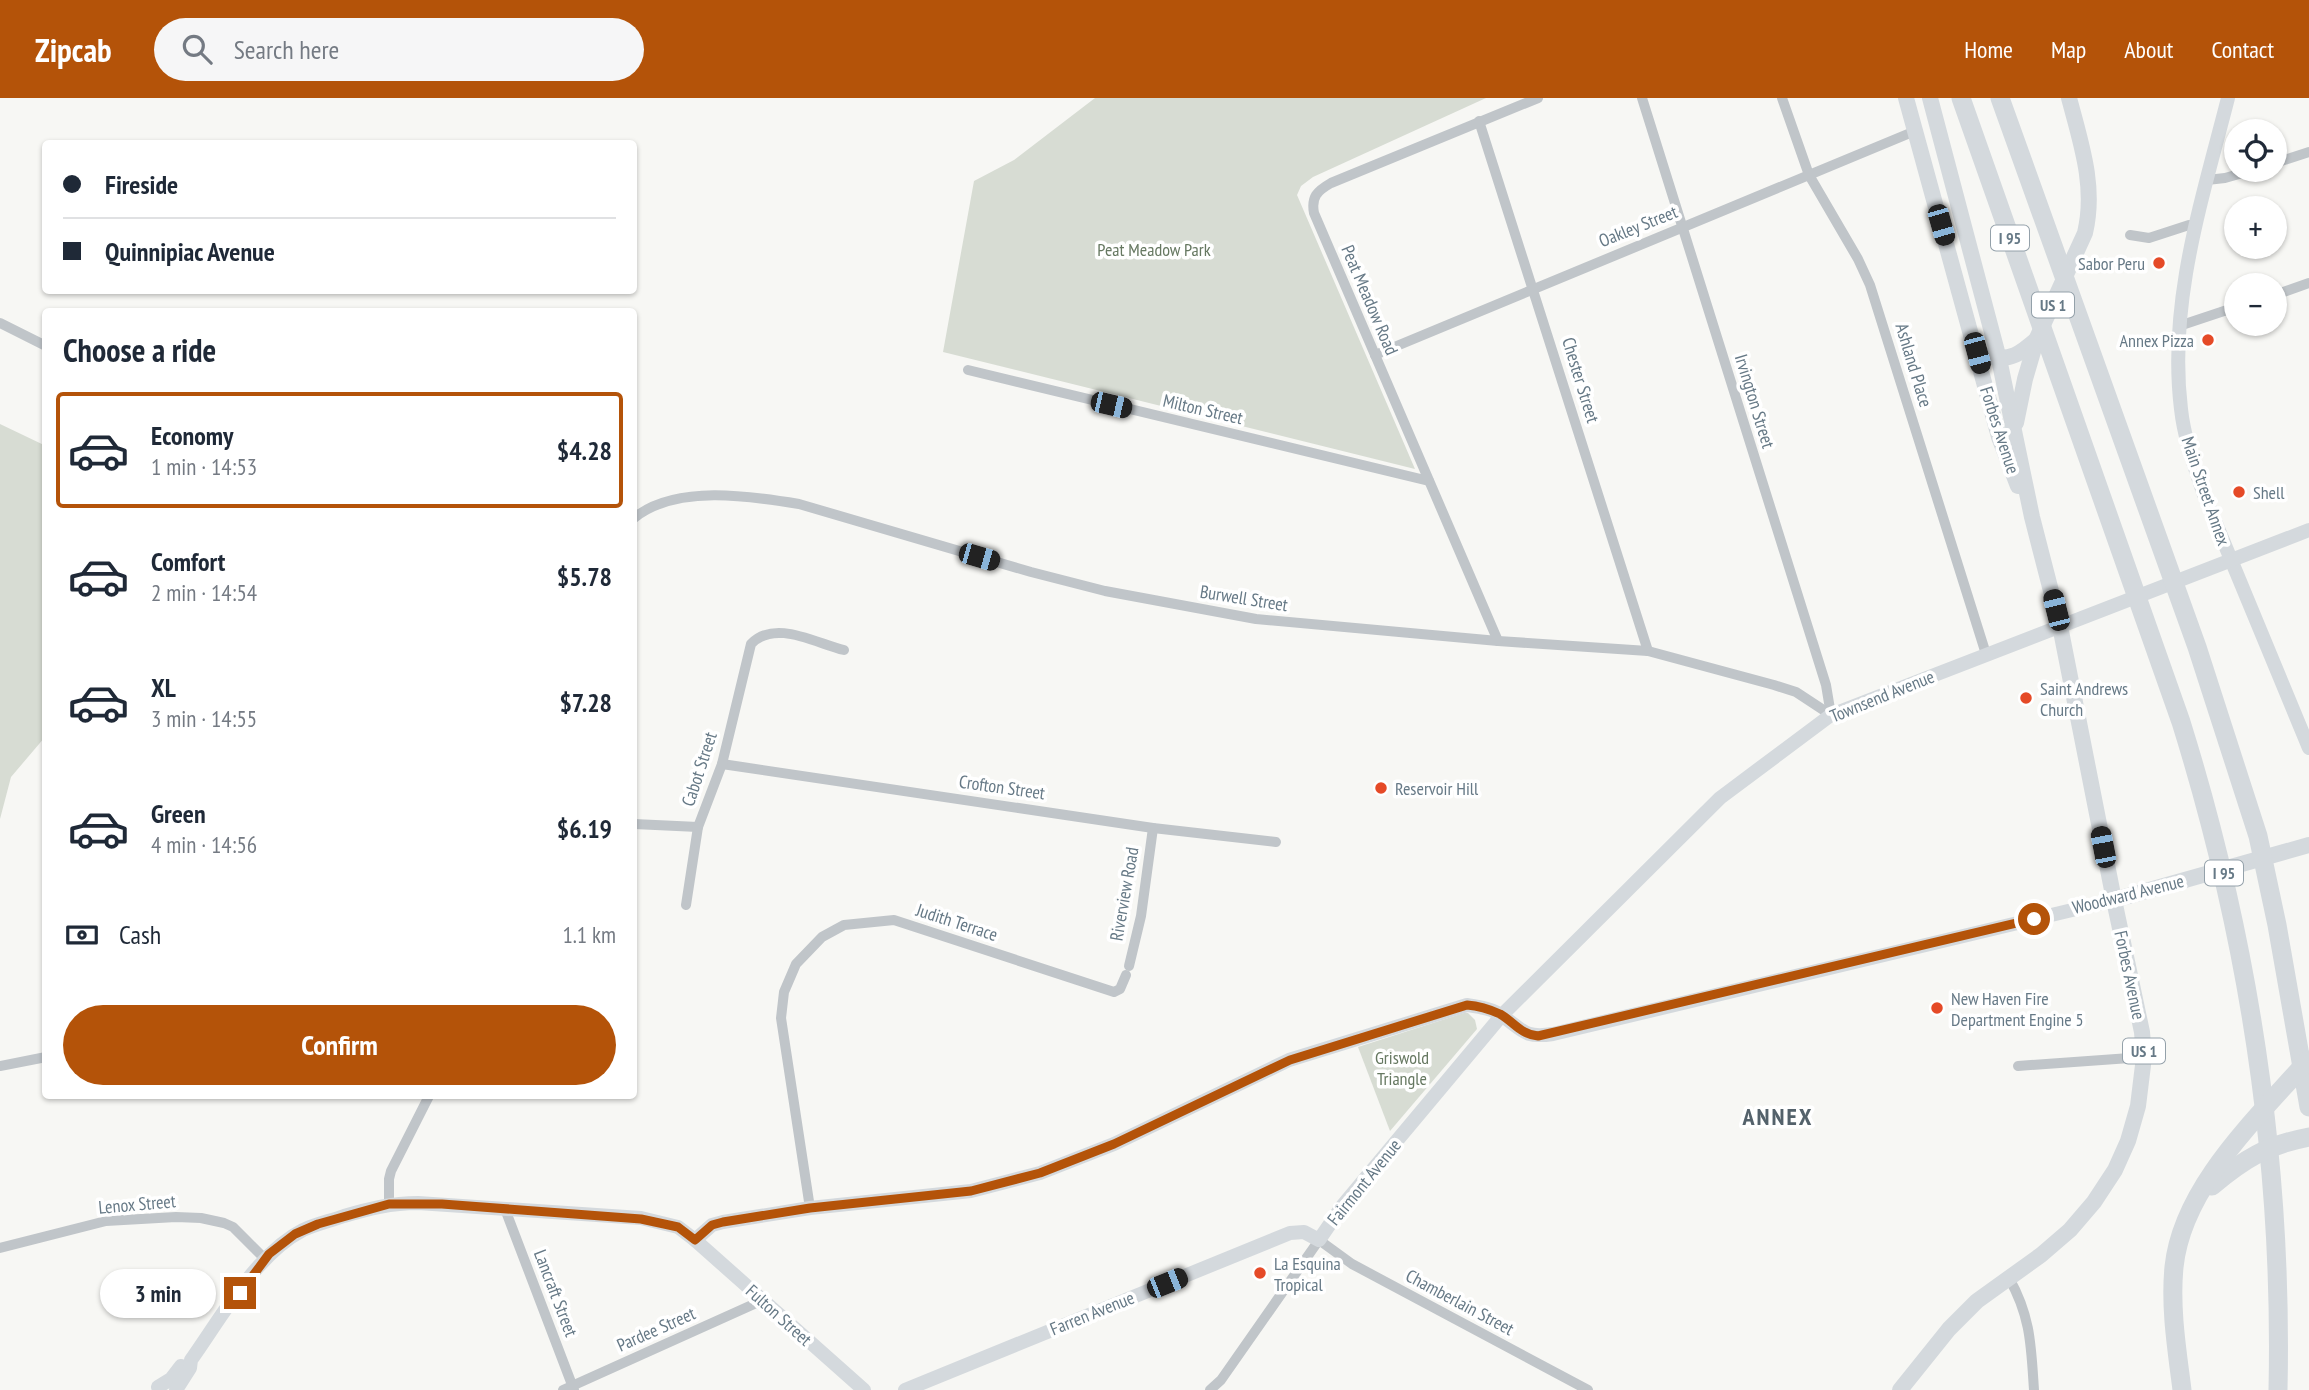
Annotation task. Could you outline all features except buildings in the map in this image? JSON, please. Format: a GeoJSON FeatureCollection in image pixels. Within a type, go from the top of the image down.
{"type":"FeatureCollection","features":[{"type":"Feature","properties":{"kind":"highway","name":"I 95"},"geometry":{"type":"LineString","coordinates":[[1961,98],[2181,722],[2206,804],[2227,888],[2252,1013],[2269,1140],[2276,1225],[2278,1390]]}},
{"type":"Feature","properties":{"kind":"highway","name":"I 95"},"geometry":{"type":"LineString","coordinates":[[2000,98],[2197,647],[2258,835],[2309,1107]]}},
{"type":"Feature","properties":{"kind":"highway"},"geometry":{"type":"LineString","coordinates":[[2013,98],[2043,221]]}},
{"type":"Feature","properties":{"kind":"highway"},"geometry":{"type":"LineString","coordinates":[[2182,1390],[2173,1286],[2178,1243],[2189,1213],[2221,1160],[2309,1059]]}},
{"type":"Feature","properties":{"kind":"highway"},"geometry":{"type":"LineString","coordinates":[[2197,1199],[2239,1163],[2258,1152],[2282,1142],[2309,1137]]}},
{"type":"Feature","properties":{"kind":"main road","name":"Forbes Avenue"},"geometry":{"type":"LineString","coordinates":[[1906,98],[1999,437],[2032,517]]}},
{"type":"Feature","properties":{"kind":"main road","name":"Forbes Avenue"},"geometry":{"type":"LineString","coordinates":[[1900,1390],[1948,1329],[1978,1301],[2070,1230],[2094,1202],[2115,1170],[2128,1141],[2138,1106],[2144,1057],[2142,1032],[2113,900],[2060,626],[2014,433],[2006,358],[1930,98]]}},
{"type":"Feature","properties":{"kind":"main road","name":"US 1"},"geometry":{"type":"LineString","coordinates":[[2014,433],[2037,338],[2085,233],[2089,216],[2087,167],[2069,98]]}},
{"type":"Feature","properties":{"kind":"main road","name":"Main Street Annex"},"geometry":{"type":"LineString","coordinates":[[2228,98],[2184,280],[2179,326],[2181,410],[2203,492],[2309,748]]}},
{"type":"Feature","properties":{"kind":"main road"},"geometry":{"type":"LineString","coordinates":[[1977,353],[2006,358],[2037,338]]}},
{"type":"Feature","properties":{"kind":"main road","name":"Townsend Avenue"},"geometry":{"type":"LineString","coordinates":[[1502,1015],[1720,798],[1830,715],[2309,530]]}},
{"type":"Feature","properties":{"kind":"main road","name":"Woodward Avenue"},"geometry":{"type":"LineString","coordinates":[[695,1240],[712,1225],[723,1222],[810,1208],[971,1191],[1040,1173],[1114,1144],[1290,1060],[1467,1005],[1502,1015],[1518,1030],[1530,1035],[1553,1034],[2113,900],[2309,845]]}},
{"type":"Feature","properties":{"kind":"main road","name":"Fairmont Avenue"},"geometry":{"type":"LineString","coordinates":[[1319,1240],[1343,1205],[1502,1015]]}},
{"type":"Feature","properties":{"kind":"main road","name":"Fulton Street"},"geometry":{"type":"LineString","coordinates":[[191,1360],[265,1259],[287,1240],[310,1227],[389,1204],[430,1203],[641,1219],[678,1227],[863,1390]]}},
{"type":"Feature","properties":{"kind":"main road","name":"Farren Avenue"},"geometry":{"type":"LineString","coordinates":[[905,1390],[1283,1236],[1300,1232],[1319,1240]]}},
{"type":"Feature","properties":{"kind":"main road"},"geometry":{"type":"LineString","coordinates":[[161,1389],[183,1364],[191,1360]]}},
{"type":"Feature","properties":{"kind":"main road"},"geometry":{"type":"LineString","coordinates":[[176,1390],[190,1368],[191,1360]]}},
{"type":"Feature","properties":{"kind":"street","name":"Peat Meadow Road"},"geometry":{"type":"LineString","coordinates":[[1498,641],[1312,203],[1314,196],[1331,183],[1538,98]]}},
{"type":"Feature","properties":{"kind":"street","name":"Irvington Street"},"geometry":{"type":"LineString","coordinates":[[1642,98],[1826,685],[1830,715]]}},
{"type":"Feature","properties":{"kind":"street","name":"Ashland Place"},"geometry":{"type":"LineString","coordinates":[[1782,98],[1809,175],[1858,259],[1870,285],[1986,654]]}},
{"type":"Feature","properties":{"kind":"street","name":"Chester Street"},"geometry":{"type":"LineString","coordinates":[[1479,121],[1648,651]]}},
{"type":"Feature","properties":{"kind":"street","name":"Oakley Street"},"geometry":{"type":"LineString","coordinates":[[1375,355],[1915,131]]}},
{"type":"Feature","properties":{"kind":"street"},"geometry":{"type":"LineString","coordinates":[[2287,159],[2309,152]]}},
{"type":"Feature","properties":{"kind":"street"},"geometry":{"type":"LineString","coordinates":[[2207,180],[2224,178]]}},
{"type":"Feature","properties":{"kind":"street"},"geometry":{"type":"LineString","coordinates":[[2130,235],[2149,238],[2189,225],[2195,226]]}},
{"type":"Feature","properties":{"kind":"street"},"geometry":{"type":"LineString","coordinates":[[2287,291],[2309,283]]}},
{"type":"Feature","properties":{"kind":"street"},"geometry":{"type":"LineString","coordinates":[[2179,326],[2224,311]]}},
{"type":"Feature","properties":{"kind":"street"},"geometry":{"type":"LineString","coordinates":[[0,323],[42,344]]}},
{"type":"Feature","properties":{"kind":"street","name":"Milton Street"},"geometry":{"type":"LineString","coordinates":[[968,370],[1429,481]]}},
{"type":"Feature","properties":{"kind":"street","name":"Burwell Street"},"geometry":{"type":"LineString","coordinates":[[637,516],[654,507],[691,497],[761,497],[799,504],[1105,591],[1256,619],[1498,641],[1648,651],[1796,692],[1830,715]]}},
{"type":"Feature","properties":{"kind":"street","name":"Cabot Street"},"geometry":{"type":"LineString","coordinates":[[686,905],[698,827],[722,764],[751,644],[758,637],[774,631],[844,650]]}},
{"type":"Feature","properties":{"kind":"street","name":"Crofton Street"},"geometry":{"type":"LineString","coordinates":[[722,764],[1153,828],[1276,842]]}},
{"type":"Feature","properties":{"kind":"street"},"geometry":{"type":"LineString","coordinates":[[637,824],[698,827]]}},
{"type":"Feature","properties":{"kind":"street","name":"Riverview Road"},"geometry":{"type":"LineString","coordinates":[[1114,992],[1119,989],[1128,970],[1141,916],[1153,828]]}},
{"type":"Feature","properties":{"kind":"street","name":"Judith Terrace"},"geometry":{"type":"LineString","coordinates":[[810,1208],[781,1018],[784,992],[796,964],[822,937],[844,925],[894,920],[1114,992]]}},
{"type":"Feature","properties":{"kind":"street"},"geometry":{"type":"LineString","coordinates":[[2018,1066],[2144,1057]]}},
{"type":"Feature","properties":{"kind":"street"},"geometry":{"type":"LineString","coordinates":[[0,1066],[42,1058]]}},
{"type":"Feature","properties":{"kind":"street"},"geometry":{"type":"LineString","coordinates":[[389,1204],[391,1171],[427,1099]]}},
{"type":"Feature","properties":{"kind":"street","name":"Lancraft Street"},"geometry":{"type":"LineString","coordinates":[[505,1209],[570,1389]]}},
{"type":"Feature","properties":{"kind":"street","name":"Lenox Street"},"geometry":{"type":"LineString","coordinates":[[0,1248],[106,1221],[201,1218],[233,1227],[265,1259]]}},
{"type":"Feature","properties":{"kind":"street","name":"Fairmont Avenue"},"geometry":{"type":"LineString","coordinates":[[1210,1390],[1221,1380],[1319,1240]]}},
{"type":"Feature","properties":{"kind":"street","name":"Chamberlain Street"},"geometry":{"type":"LineString","coordinates":[[1319,1240],[1352,1264],[1588,1390]]}},
{"type":"Feature","properties":{"kind":"street"},"geometry":{"type":"LineString","coordinates":[[2008,1278],[2020,1299],[2029,1329],[2034,1390]]}},
{"type":"Feature","properties":{"kind":"street","name":"Pardee Street"},"geometry":{"type":"LineString","coordinates":[[570,1389],[763,1300]]}},
{"type":"Feature","properties":{"kind":"green space","name":"Peat Meadow Park"},"geometry":{"type":"Polygon","coordinates":[[[1095,98],[1486,98],[1313,177],[1301,186],[1297,195],[1415,469],[943,352],[974,181],[1014,160],[1095,98]]]}},
{"type":"Feature","properties":{"kind":"green space"},"geometry":{"type":"Polygon","coordinates":[[[0,424],[42,444],[42,741],[11,777],[0,819],[0,424]]]}},
{"type":"Feature","properties":{"kind":"green space","name":"Griswold Triangle"},"geometry":{"type":"Polygon","coordinates":[[[1468,1013],[1475,1020],[1477,1029],[1390,1131],[1358,1047],[1468,1013]]]}},
{"type":"Feature","properties":{"kind":"place","name":"Sabor Peru"},"geometry":{"type":"Point","coordinates":[2159,263]}},
{"type":"Feature","properties":{"kind":"place","name":"Annex Pizza"},"geometry":{"type":"Point","coordinates":[2208,340]}},
{"type":"Feature","properties":{"kind":"place","name":"Shell"},"geometry":{"type":"Point","coordinates":[2239,492]}},
{"type":"Feature","properties":{"kind":"place","name":"Saint Andrews Church"},"geometry":{"type":"Point","coordinates":[2026,698]}},
{"type":"Feature","properties":{"kind":"place","name":"Reservoir Hill"},"geometry":{"type":"Point","coordinates":[1381,788]}},
{"type":"Feature","properties":{"kind":"place","name":"New Haven Fire Department Engine 5"},"geometry":{"type":"Point","coordinates":[1937,1008]}},
{"type":"Feature","properties":{"kind":"place","name":"La Esquina Tropical"},"geometry":{"type":"Point","coordinates":[1260,1273]}},
{"type":"Feature","properties":{"kind":"district","name":"ANNEX"},"geometry":{"type":"Point","coordinates":[1778,1116]}},
{"type":"Feature","properties":{"kind":"route"},"geometry":{"type":"LineString","coordinates":[[240,1293],[269,1254],[295,1234],[318,1224],[389,1204],[442,1204],[641,1219],[678,1227],[695,1240],[712,1225],[723,1222],[810,1208],[971,1191],[1040,1173],[1114,1144],[1290,1060],[1467,1005],[1502,1015],[1518,1030],[1530,1035],[1553,1034],[2034,919]]}}]}
